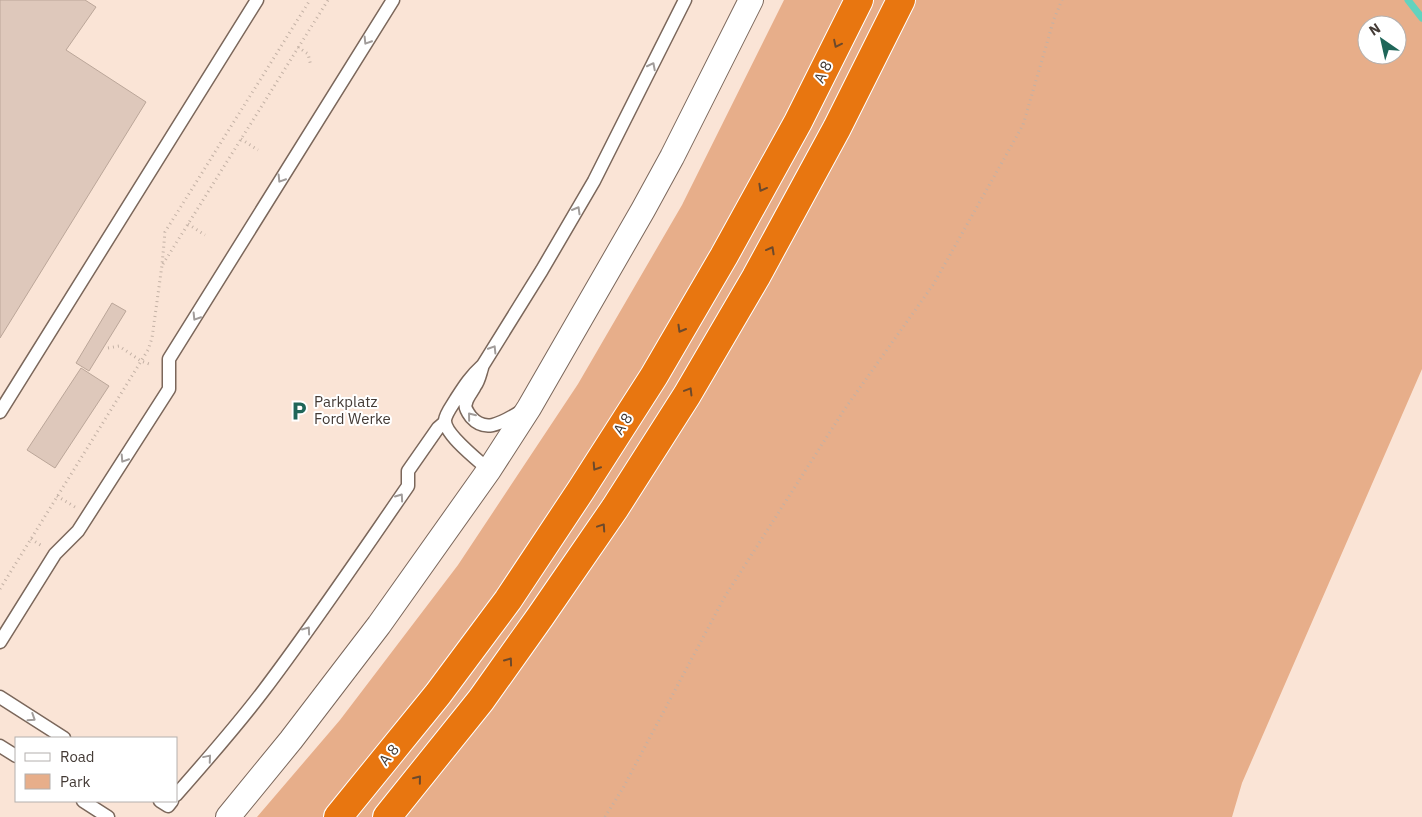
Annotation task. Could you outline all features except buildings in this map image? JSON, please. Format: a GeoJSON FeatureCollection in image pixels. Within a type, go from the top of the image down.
{"type":"FeatureCollection","features":[{"type":"Feature","properties":{"kind":"highway","name":"A 8"},"geometry":{"type":"LineString","coordinates":[[338,817],[438,694],[508,600],[649,384],[719,265],[798,122],[859,0]]}},
{"type":"Feature","properties":{"kind":"highway"},"geometry":{"type":"LineString","coordinates":[[387,817],[480,700],[540,617],[615,508],[687,395],[756,277],[837,128],[901,0]]}},
{"type":"Feature","properties":{"kind":"street"},"geometry":{"type":"LineString","coordinates":[[228,817],[291,740],[379,625],[489,470],[529,408],[647,203],[751,0]]}},
{"type":"Feature","properties":{"kind":"lane"},"geometry":{"type":"LineString","coordinates":[[0,412],[257,0]]}},
{"type":"Feature","properties":{"kind":"lane"},"geometry":{"type":"LineString","coordinates":[[0,642],[55,554],[78,531],[169,389],[169,359],[393,0]]}},
{"type":"Feature","properties":{"kind":"lane"},"geometry":{"type":"LineString","coordinates":[[529,408],[500,423],[488,426],[480,425],[470,416],[465,403],[477,384],[483,365],[594,181],[685,0]]}},
{"type":"Feature","properties":{"kind":"lane"},"geometry":{"type":"LineString","coordinates":[[483,365],[469,378],[447,413],[445,422],[455,439],[489,470]]}},
{"type":"Feature","properties":{"kind":"lane"},"geometry":{"type":"LineString","coordinates":[[178,794],[232,730],[293,650],[408,486],[408,471],[438,428],[445,422]]}},
{"type":"Feature","properties":{"kind":"lane"},"geometry":{"type":"LineString","coordinates":[[0,697],[62,737]]}},
{"type":"Feature","properties":{"kind":"lane"},"geometry":{"type":"LineString","coordinates":[[0,746],[15,755]]}},
{"type":"Feature","properties":{"kind":"lane"},"geometry":{"type":"LineString","coordinates":[[85,802],[108,817]]}},
{"type":"Feature","properties":{"kind":"lane"},"geometry":{"type":"LineString","coordinates":[[162,802],[168,806],[171,802]]}},
{"type":"Feature","properties":{"kind":"path"},"geometry":{"type":"LineString","coordinates":[[0,589],[148,350],[152,338],[165,232],[310,0]]}},
{"type":"Feature","properties":{"kind":"path"},"geometry":{"type":"LineString","coordinates":[[162,265],[328,0]]}},
{"type":"Feature","properties":{"kind":"path"},"geometry":{"type":"LineString","coordinates":[[605,817],[623,788],[724,598],[844,410],[933,285],[1023,125],[1054,19],[1062,0]]}},
{"type":"Feature","properties":{"kind":"path"},"geometry":{"type":"LineString","coordinates":[[298,47],[308,54],[311,66]]}},
{"type":"Feature","properties":{"kind":"path"},"geometry":{"type":"LineString","coordinates":[[241,139],[258,150]]}},
{"type":"Feature","properties":{"kind":"path"},"geometry":{"type":"LineString","coordinates":[[188,224],[205,235]]}},
{"type":"Feature","properties":{"kind":"path"},"geometry":{"type":"LineString","coordinates":[[108,348],[119,346],[141,361],[169,372]]}},
{"type":"Feature","properties":{"kind":"green space"},"geometry":{"type":"Polygon","coordinates":[[[784,0],[1422,0],[1422,369],[1242,783],[1232,817],[257,817],[340,720],[458,565],[578,384],[682,205],[784,0]]]}},
{"type":"Feature","properties":{"kind":"waterway"},"geometry":{"type":"LineString","coordinates":[[1408,0],[1422,18]]}},
{"type":"Feature","properties":{"kind":"place","name":"Parkplatz Ford Werke"},"geometry":{"type":"Point","coordinates":[299,411]}}]}
